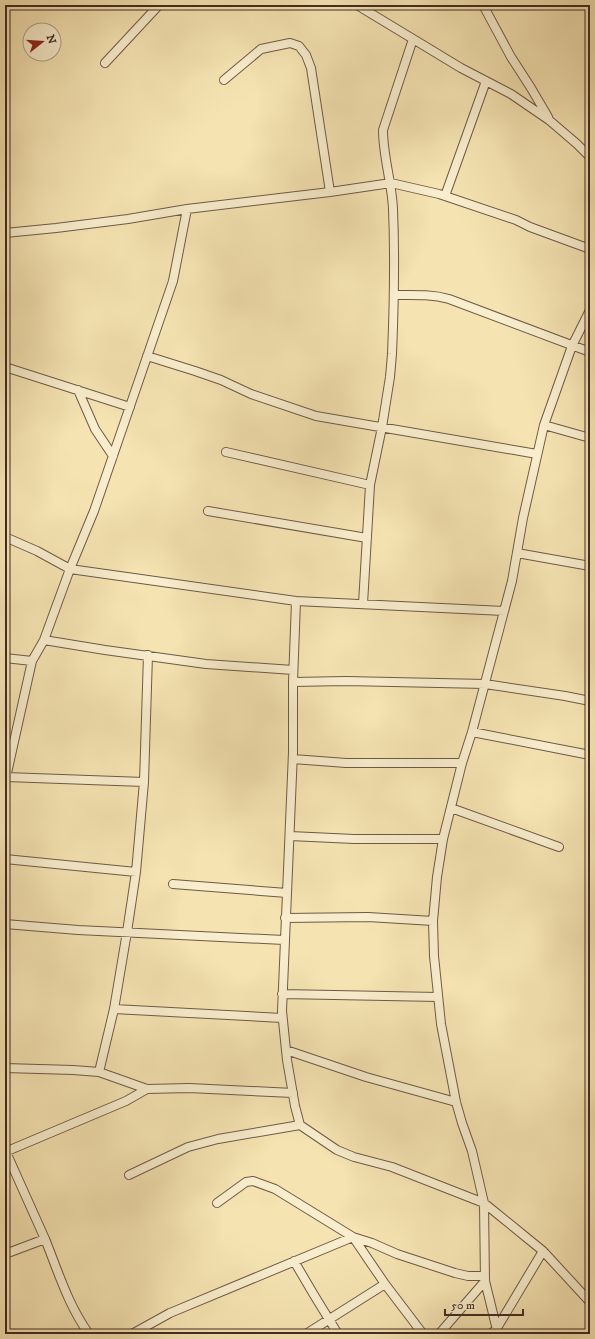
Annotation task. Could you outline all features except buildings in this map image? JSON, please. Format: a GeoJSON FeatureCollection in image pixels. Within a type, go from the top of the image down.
{"type":"FeatureCollection","features":[{"type":"Feature","properties":{"kind":"street"},"geometry":{"type":"LineString","coordinates":[[105,63],[159,5]]}},
{"type":"Feature","properties":{"kind":"street"},"geometry":{"type":"LineString","coordinates":[[357,5],[413,39],[511,94],[549,120],[590,157]]}},
{"type":"Feature","properties":{"kind":"street"},"geometry":{"type":"LineString","coordinates":[[483,5],[511,57],[549,120]]}},
{"type":"Feature","properties":{"kind":"street"},"geometry":{"type":"LineString","coordinates":[[363,604],[370,485],[382,427],[390,377],[394,295],[393,209],[391,183],[383,140],[383,130],[413,39]]}},
{"type":"Feature","properties":{"kind":"street"},"geometry":{"type":"LineString","coordinates":[[224,80],[261,50],[290,43],[299,46],[306,55],[311,68],[330,192]]}},
{"type":"Feature","properties":{"kind":"street"},"geometry":{"type":"LineString","coordinates":[[445,196],[486,81]]}},
{"type":"Feature","properties":{"kind":"street"},"geometry":{"type":"LineString","coordinates":[[5,233],[128,219],[187,209],[330,192],[391,183],[445,196],[516,220],[590,248]]}},
{"type":"Feature","properties":{"kind":"street"},"geometry":{"type":"LineString","coordinates":[[144,782],[6,780],[32,660],[44,640],[70,569],[94,511],[130,407],[173,281],[187,209]]}},
{"type":"Feature","properties":{"kind":"street"},"geometry":{"type":"LineString","coordinates":[[394,295],[417,294],[444,298],[590,352]]}},
{"type":"Feature","properties":{"kind":"street"},"geometry":{"type":"LineString","coordinates":[[496,1332],[484,1279],[484,1203],[472,1151],[456,1102],[441,1024],[434,956],[433,920],[437,877],[443,839],[462,763],[472,732],[512,581],[544,425],[572,346],[590,310]]}},
{"type":"Feature","properties":{"kind":"street"},"geometry":{"type":"LineString","coordinates":[[147,356],[221,380],[251,394],[316,416],[537,454]]}},
{"type":"Feature","properties":{"kind":"street"},"geometry":{"type":"LineString","coordinates":[[5,367],[130,407]]}},
{"type":"Feature","properties":{"kind":"street"},"geometry":{"type":"LineString","coordinates":[[78,390],[95,429],[113,456]]}},
{"type":"Feature","properties":{"kind":"street"},"geometry":{"type":"LineString","coordinates":[[544,425],[590,438]]}},
{"type":"Feature","properties":{"kind":"street"},"geometry":{"type":"LineString","coordinates":[[226,452],[370,485]]}},
{"type":"Feature","properties":{"kind":"street"},"geometry":{"type":"LineString","coordinates":[[208,511],[367,538]]}},
{"type":"Feature","properties":{"kind":"street"},"geometry":{"type":"LineString","coordinates":[[5,537],[37,551],[70,569],[296,601],[504,611]]}},
{"type":"Feature","properties":{"kind":"street"},"geometry":{"type":"LineString","coordinates":[[517,553],[590,566]]}},
{"type":"Feature","properties":{"kind":"street"},"geometry":{"type":"LineString","coordinates":[[296,601],[293,670],[293,759],[284,940],[282,1018],[293,1093],[300,1125],[337,1150],[354,1157],[392,1167],[484,1203],[543,1251],[590,1302]]}},
{"type":"Feature","properties":{"kind":"street"},"geometry":{"type":"LineString","coordinates":[[44,640],[227,666],[293,670]]}},
{"type":"Feature","properties":{"kind":"street"},"geometry":{"type":"LineString","coordinates":[[99,1072],[114,1009],[136,872],[144,782],[148,655]]}},
{"type":"Feature","properties":{"kind":"street"},"geometry":{"type":"LineString","coordinates":[[5,658],[32,660]]}},
{"type":"Feature","properties":{"kind":"street"},"geometry":{"type":"LineString","coordinates":[[293,682],[484,684],[590,701]]}},
{"type":"Feature","properties":{"kind":"street"},"geometry":{"type":"LineString","coordinates":[[472,732],[590,755]]}},
{"type":"Feature","properties":{"kind":"street"},"geometry":{"type":"LineString","coordinates":[[293,759],[346,762],[462,763]]}},
{"type":"Feature","properties":{"kind":"street"},"geometry":{"type":"LineString","coordinates":[[451,808],[559,847]]}},
{"type":"Feature","properties":{"kind":"street"},"geometry":{"type":"LineString","coordinates":[[290,836],[354,839],[443,839]]}},
{"type":"Feature","properties":{"kind":"street"},"geometry":{"type":"LineString","coordinates":[[5,860],[136,872]]}},
{"type":"Feature","properties":{"kind":"street"},"geometry":{"type":"LineString","coordinates":[[173,884],[287,893]]}},
{"type":"Feature","properties":{"kind":"street"},"geometry":{"type":"LineString","coordinates":[[285,918],[368,917],[433,920]]}},
{"type":"Feature","properties":{"kind":"street"},"geometry":{"type":"LineString","coordinates":[[5,924],[78,930],[284,940]]}},
{"type":"Feature","properties":{"kind":"street"},"geometry":{"type":"LineString","coordinates":[[282,994],[344,994],[438,998]]}},
{"type":"Feature","properties":{"kind":"street"},"geometry":{"type":"LineString","coordinates":[[114,1009],[282,1018]]}},
{"type":"Feature","properties":{"kind":"street"},"geometry":{"type":"LineString","coordinates":[[286,1050],[366,1077],[456,1102]]}},
{"type":"Feature","properties":{"kind":"street"},"geometry":{"type":"LineString","coordinates":[[5,1068],[99,1072],[147,1089],[189,1088],[293,1093]]}},
{"type":"Feature","properties":{"kind":"street"},"geometry":{"type":"LineString","coordinates":[[89,1334],[78,1317],[63,1286],[45,1239],[6,1152],[126,1101],[147,1089]]}},
{"type":"Feature","properties":{"kind":"street"},"geometry":{"type":"LineString","coordinates":[[129,1175],[188,1147],[218,1139],[300,1125]]}},
{"type":"Feature","properties":{"kind":"street"},"geometry":{"type":"LineString","coordinates":[[217,1203],[246,1182],[253,1181],[275,1189],[353,1237],[397,1254],[455,1273],[484,1279]]}},
{"type":"Feature","properties":{"kind":"street"},"geometry":{"type":"LineString","coordinates":[[132,1334],[170,1313],[353,1237]]}},
{"type":"Feature","properties":{"kind":"street"},"geometry":{"type":"LineString","coordinates":[[353,1237],[385,1284],[423,1334]]}},
{"type":"Feature","properties":{"kind":"street"},"geometry":{"type":"LineString","coordinates":[[5,1254],[45,1239]]}},
{"type":"Feature","properties":{"kind":"street"},"geometry":{"type":"LineString","coordinates":[[496,1332],[543,1251]]}},
{"type":"Feature","properties":{"kind":"street"},"geometry":{"type":"LineString","coordinates":[[294,1261],[338,1334]]}},
{"type":"Feature","properties":{"kind":"street"},"geometry":{"type":"LineString","coordinates":[[439,1334],[484,1279]]}},
{"type":"Feature","properties":{"kind":"street"},"geometry":{"type":"LineString","coordinates":[[306,1334],[385,1284]]}}]}
